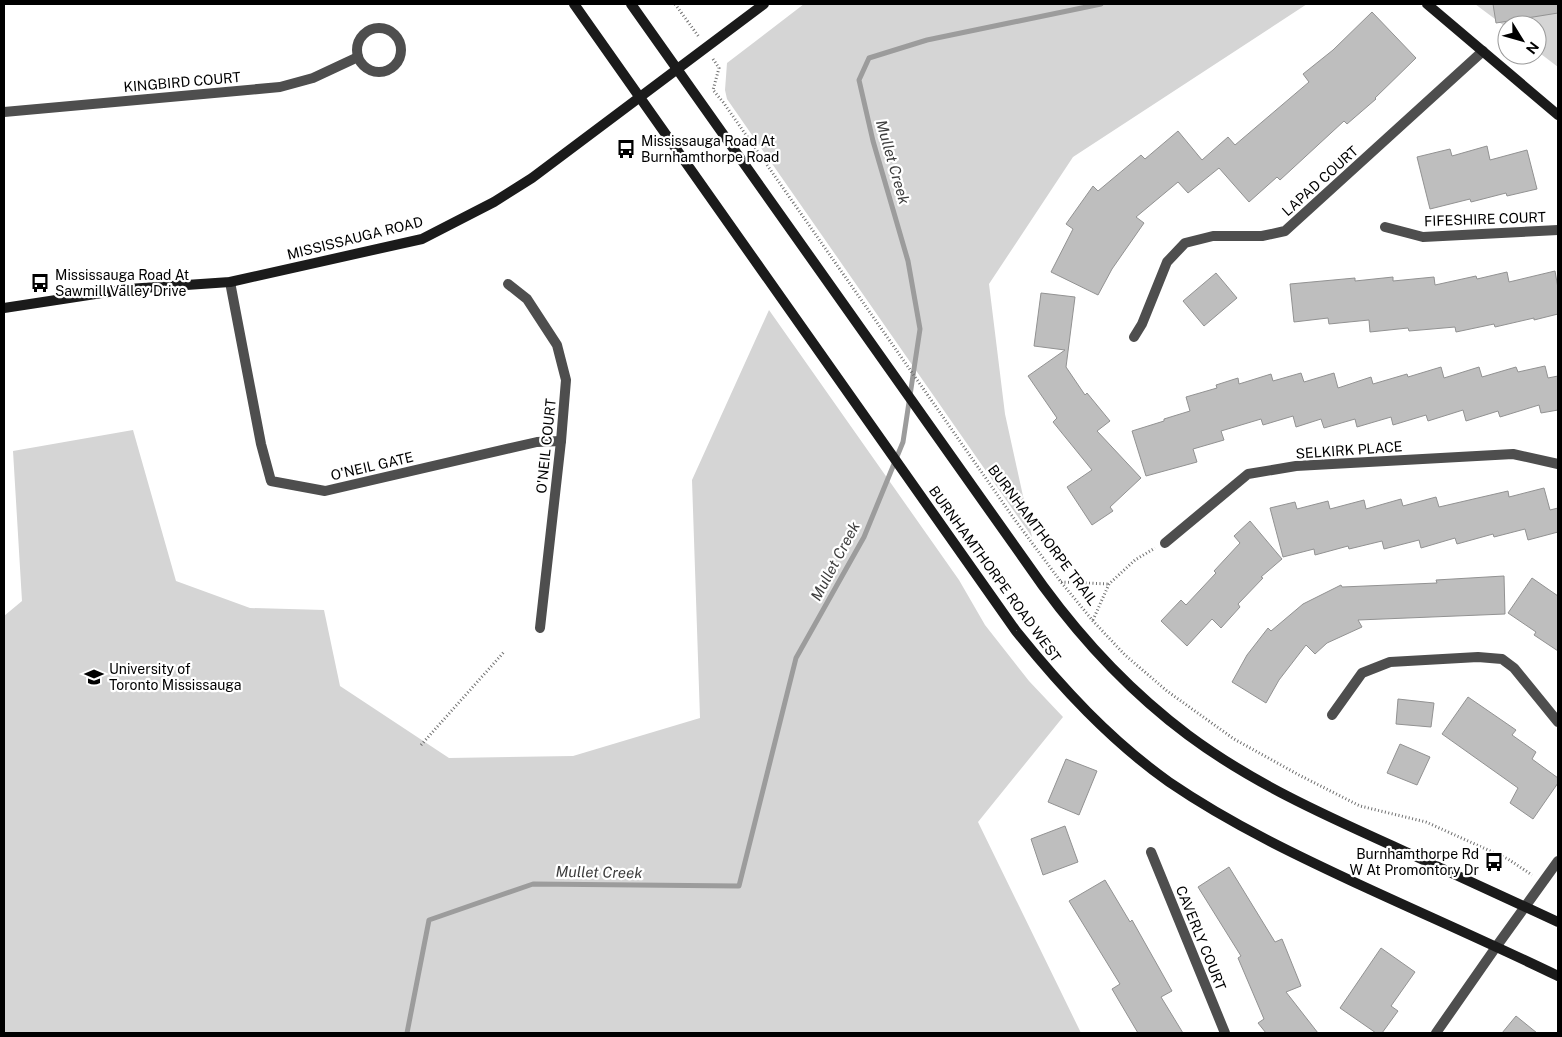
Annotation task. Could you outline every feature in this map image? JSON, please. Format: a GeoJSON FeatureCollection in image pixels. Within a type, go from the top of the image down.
{"type":"FeatureCollection","features":[{"type":"Feature","properties":{"kind":"main road","name":"BURNHAMTHORPE ROAD WEST"},"geometry":{"type":"LineString","coordinates":[[574,4],[962,556],[1016,631],[1061,685],[1112,735],[1168,781],[1208,807],[1276,845],[1558,976]]}},
{"type":"Feature","properties":{"kind":"main road"},"geometry":{"type":"LineString","coordinates":[[631,4],[1055,603],[1084,638],[1136,691],[1187,735],[1231,764],[1302,805],[1558,922]]}},
{"type":"Feature","properties":{"kind":"main road","name":"MISSISSAUGA ROAD"},"geometry":{"type":"LineString","coordinates":[[4,308],[128,290],[230,282],[422,239],[494,202],[532,178],[764,4]]}},
{"type":"Feature","properties":{"kind":"main road"},"geometry":{"type":"LineString","coordinates":[[1427,4],[1558,115]]}},
{"type":"Feature","properties":{"kind":"street"},"geometry":{"type":"LineString","coordinates":[[377,27],[387,28],[401,42],[402,52],[399,62],[392,69],[382,72],[372,71],[364,66],[358,58],[357,48],[360,38],[367,31],[377,27]]}},
{"type":"Feature","properties":{"kind":"street","name":"LAPAD COURT"},"geometry":{"type":"LineString","coordinates":[[1134,337],[1142,324],[1167,262],[1185,244],[1213,236],[1262,236],[1285,231],[1483,51]]}},
{"type":"Feature","properties":{"kind":"street","name":"KINGBIRD COURT"},"geometry":{"type":"LineString","coordinates":[[4,112],[280,87],[313,78],[358,58]]}},
{"type":"Feature","properties":{"kind":"street","name":"FIFESHIRE COURT"},"geometry":{"type":"LineString","coordinates":[[1385,227],[1423,237],[1558,230]]}},
{"type":"Feature","properties":{"kind":"street","name":"O'NEIL GATE"},"geometry":{"type":"LineString","coordinates":[[230,282],[261,444],[271,481],[325,490],[537,442],[561,441]]}},
{"type":"Feature","properties":{"kind":"street","name":"O'NEIL COURT"},"geometry":{"type":"LineString","coordinates":[[508,284],[527,299],[557,345],[566,380],[540,628]]}},
{"type":"Feature","properties":{"kind":"street","name":"SELKIRK PLACE"},"geometry":{"type":"LineString","coordinates":[[1166,543],[1248,474],[1296,466],[1513,454],[1558,464]]}},
{"type":"Feature","properties":{"kind":"street"},"geometry":{"type":"LineString","coordinates":[[1332,715],[1362,673],[1390,662],[1478,657],[1502,659],[1514,668],[1558,722]]}},
{"type":"Feature","properties":{"kind":"street","name":"CAVERLY COURT"},"geometry":{"type":"LineString","coordinates":[[1151,852],[1225,1033]]}},
{"type":"Feature","properties":{"kind":"street"},"geometry":{"type":"LineString","coordinates":[[1436,1033],[1558,861]]}},
{"type":"Feature","properties":{"kind":"path"},"geometry":{"type":"LineString","coordinates":[[676,4],[699,36]]}},
{"type":"Feature","properties":{"kind":"path","name":"BURNHAMTHORPE TRAIL"},"geometry":{"type":"LineString","coordinates":[[719,68],[713,90],[1015,520],[1061,582],[1093,621],[1125,655],[1167,691],[1243,744],[1299,775],[1360,806],[1426,822],[1508,859],[1527,872]]}},
{"type":"Feature","properties":{"kind":"path"},"geometry":{"type":"LineString","coordinates":[[1093,621],[1109,584],[1134,560],[1166,543]]}},
{"type":"Feature","properties":{"kind":"path"},"geometry":{"type":"LineString","coordinates":[[1061,582],[1109,584]]}},
{"type":"Feature","properties":{"kind":"path"},"geometry":{"type":"LineString","coordinates":[[420,746],[504,652]]}},
{"type":"Feature","properties":{"kind":"shaded area"},"geometry":{"type":"Polygon","coordinates":[[[804,4],[1307,4],[1073,157],[989,284],[1005,414],[1032,537],[727,99],[725,90],[727,63],[804,4]]]}},
{"type":"Feature","properties":{"kind":"shaded area"},"geometry":{"type":"Polygon","coordinates":[[[1475,4],[1558,4],[1558,67],[1547,59],[1547,15],[1497,15],[1497,20],[1475,4]]]}},
{"type":"Feature","properties":{"kind":"shaded area"},"geometry":{"type":"Polygon","coordinates":[[[769,310],[959,580],[985,625],[1029,681],[1063,717],[978,822],[1081,1033],[4,1033],[4,616],[22,601],[13,451],[133,430],[176,581],[250,608],[324,610],[340,686],[449,758],[573,756],[700,718],[692,480],[769,310]]]}},
{"type":"Feature","properties":{"kind":"building"},"geometry":{"type":"Polygon","coordinates":[[[1493,4],[1558,4],[1558,13],[1546,15],[1497,15],[1496,23],[1493,4]]]}},
{"type":"Feature","properties":{"kind":"building"},"geometry":{"type":"Polygon","coordinates":[[[1372,12],[1416,58],[1376,99],[1347,124],[1344,121],[1280,180],[1277,177],[1249,202],[1219,168],[1188,193],[1178,182],[1136,217],[1144,223],[1112,269],[1098,295],[1051,272],[1073,229],[1066,224],[1093,186],[1098,191],[1141,155],[1145,159],[1178,131],[1202,160],[1228,137],[1235,145],[1309,82],[1303,74],[1333,50],[1372,12]]]}},
{"type":"Feature","properties":{"kind":"building"},"geometry":{"type":"Polygon","coordinates":[[[1487,146],[1490,160],[1527,150],[1537,189],[1507,196],[1506,193],[1471,202],[1470,199],[1430,209],[1417,157],[1450,149],[1452,156],[1487,146]]]}},
{"type":"Feature","properties":{"kind":"building"},"geometry":{"type":"Polygon","coordinates":[[[1555,271],[1558,288],[1558,314],[1534,320],[1534,318],[1495,327],[1494,324],[1456,332],[1455,327],[1409,331],[1408,328],[1370,332],[1369,320],[1329,324],[1328,318],[1294,322],[1290,284],[1355,278],[1355,281],[1393,277],[1393,281],[1434,277],[1435,285],[1476,276],[1477,279],[1507,272],[1509,282],[1555,271]]]}},
{"type":"Feature","properties":{"kind":"building"},"geometry":{"type":"Polygon","coordinates":[[[1216,273],[1237,298],[1204,326],[1183,301],[1216,273]]]}},
{"type":"Feature","properties":{"kind":"building"},"geometry":{"type":"Polygon","coordinates":[[[1041,293],[1075,297],[1066,367],[1085,395],[1087,393],[1110,421],[1097,431],[1141,478],[1110,507],[1113,511],[1092,525],[1067,487],[1092,470],[1053,422],[1057,418],[1028,376],[1065,350],[1034,346],[1041,293]]]}},
{"type":"Feature","properties":{"kind":"building"},"geometry":{"type":"Polygon","coordinates":[[[1545,366],[1548,378],[1558,376],[1558,410],[1541,413],[1539,405],[1500,417],[1498,411],[1466,421],[1463,410],[1428,421],[1426,415],[1393,425],[1391,417],[1357,427],[1355,419],[1324,428],[1321,419],[1296,427],[1293,416],[1263,425],[1261,419],[1221,431],[1224,440],[1193,449],[1197,462],[1146,476],[1132,431],[1190,411],[1186,397],[1217,388],[1216,385],[1238,378],[1239,384],[1271,374],[1273,381],[1301,373],[1304,382],[1334,373],[1338,388],[1371,377],[1373,384],[1407,374],[1408,377],[1441,367],[1444,378],[1479,367],[1482,377],[1516,367],[1518,372],[1545,366]]]}},
{"type":"Feature","properties":{"kind":"building"},"geometry":{"type":"Polygon","coordinates":[[[1544,488],[1550,510],[1558,508],[1558,532],[1528,540],[1525,529],[1494,537],[1493,534],[1457,544],[1455,538],[1421,548],[1419,540],[1384,549],[1382,541],[1349,549],[1348,546],[1315,555],[1314,549],[1283,557],[1270,508],[1295,502],[1297,509],[1328,501],[1330,509],[1364,500],[1366,509],[1401,499],[1403,506],[1436,497],[1439,507],[1508,491],[1509,497],[1544,488]]]}},
{"type":"Feature","properties":{"kind":"building"},"geometry":{"type":"Polygon","coordinates":[[[1250,521],[1282,559],[1261,577],[1263,578],[1238,604],[1240,607],[1221,628],[1212,619],[1187,646],[1161,621],[1181,600],[1186,605],[1216,573],[1214,571],[1240,543],[1234,536],[1250,521]]]}},
{"type":"Feature","properties":{"kind":"building"},"geometry":{"type":"Polygon","coordinates":[[[1504,576],[1505,614],[1358,620],[1362,627],[1327,643],[1315,654],[1306,645],[1279,680],[1266,703],[1232,682],[1247,655],[1268,628],[1271,631],[1303,604],[1341,585],[1342,587],[1437,583],[1436,580],[1504,576]]]}},
{"type":"Feature","properties":{"kind":"building"},"geometry":{"type":"Polygon","coordinates":[[[1532,578],[1558,596],[1558,651],[1534,635],[1536,632],[1508,613],[1532,578]]]}},
{"type":"Feature","properties":{"kind":"building"},"geometry":{"type":"Polygon","coordinates":[[[1468,697],[1516,730],[1512,735],[1536,752],[1532,759],[1558,778],[1558,783],[1533,819],[1510,803],[1518,788],[1442,734],[1468,697]]]}},
{"type":"Feature","properties":{"kind":"building"},"geometry":{"type":"Polygon","coordinates":[[[1398,699],[1434,703],[1431,727],[1396,724],[1398,699]]]}},
{"type":"Feature","properties":{"kind":"building"},"geometry":{"type":"Polygon","coordinates":[[[1400,744],[1430,757],[1417,785],[1387,773],[1400,744]]]}},
{"type":"Feature","properties":{"kind":"building"},"geometry":{"type":"Polygon","coordinates":[[[1066,759],[1097,771],[1079,815],[1048,802],[1066,759]]]}},
{"type":"Feature","properties":{"kind":"building"},"geometry":{"type":"Polygon","coordinates":[[[1065,826],[1078,862],[1043,875],[1031,839],[1065,826]]]}},
{"type":"Feature","properties":{"kind":"building"},"geometry":{"type":"Polygon","coordinates":[[[1229,867],[1275,942],[1282,939],[1301,986],[1286,992],[1318,1033],[1266,1033],[1258,1023],[1264,1019],[1238,958],[1241,956],[1198,887],[1229,867]]]}},
{"type":"Feature","properties":{"kind":"building"},"geometry":{"type":"Polygon","coordinates":[[[1105,880],[1130,922],[1132,920],[1172,991],[1161,997],[1183,1033],[1138,1033],[1112,989],[1120,984],[1069,901],[1105,880]]]}},
{"type":"Feature","properties":{"kind":"building"},"geometry":{"type":"Polygon","coordinates":[[[1381,948],[1415,972],[1391,1006],[1398,1011],[1382,1033],[1376,1033],[1340,1008],[1381,948]]]}},
{"type":"Feature","properties":{"kind":"building"},"geometry":{"type":"Polygon","coordinates":[[[1516,1016],[1537,1033],[1502,1033],[1516,1016]]]}},
{"type":"Feature","properties":{"kind":"waterway","name":"Mullet Creek"},"geometry":{"type":"LineString","coordinates":[[407,1033],[429,920],[533,884],[739,886],[796,658],[864,537],[903,442],[920,329],[908,261],[873,141],[859,80],[869,58],[927,40],[1101,4]]}},
{"type":"Feature","properties":{"kind":"place","name":"Mississauga Road At Burnhamthorpe Road"},"geometry":{"type":"Point","coordinates":[626,149]}},
{"type":"Feature","properties":{"kind":"place","name":"Mississauga Road At Sawmill Valley Drive"},"geometry":{"type":"Point","coordinates":[40,283]}},
{"type":"Feature","properties":{"kind":"place","name":"University of Toronto Mississauga"},"geometry":{"type":"Point","coordinates":[94,677]}},
{"type":"Feature","properties":{"kind":"place","name":"Burnhamthorpe Rd W At Promontory Dr"},"geometry":{"type":"Point","coordinates":[1494,862]}}]}
